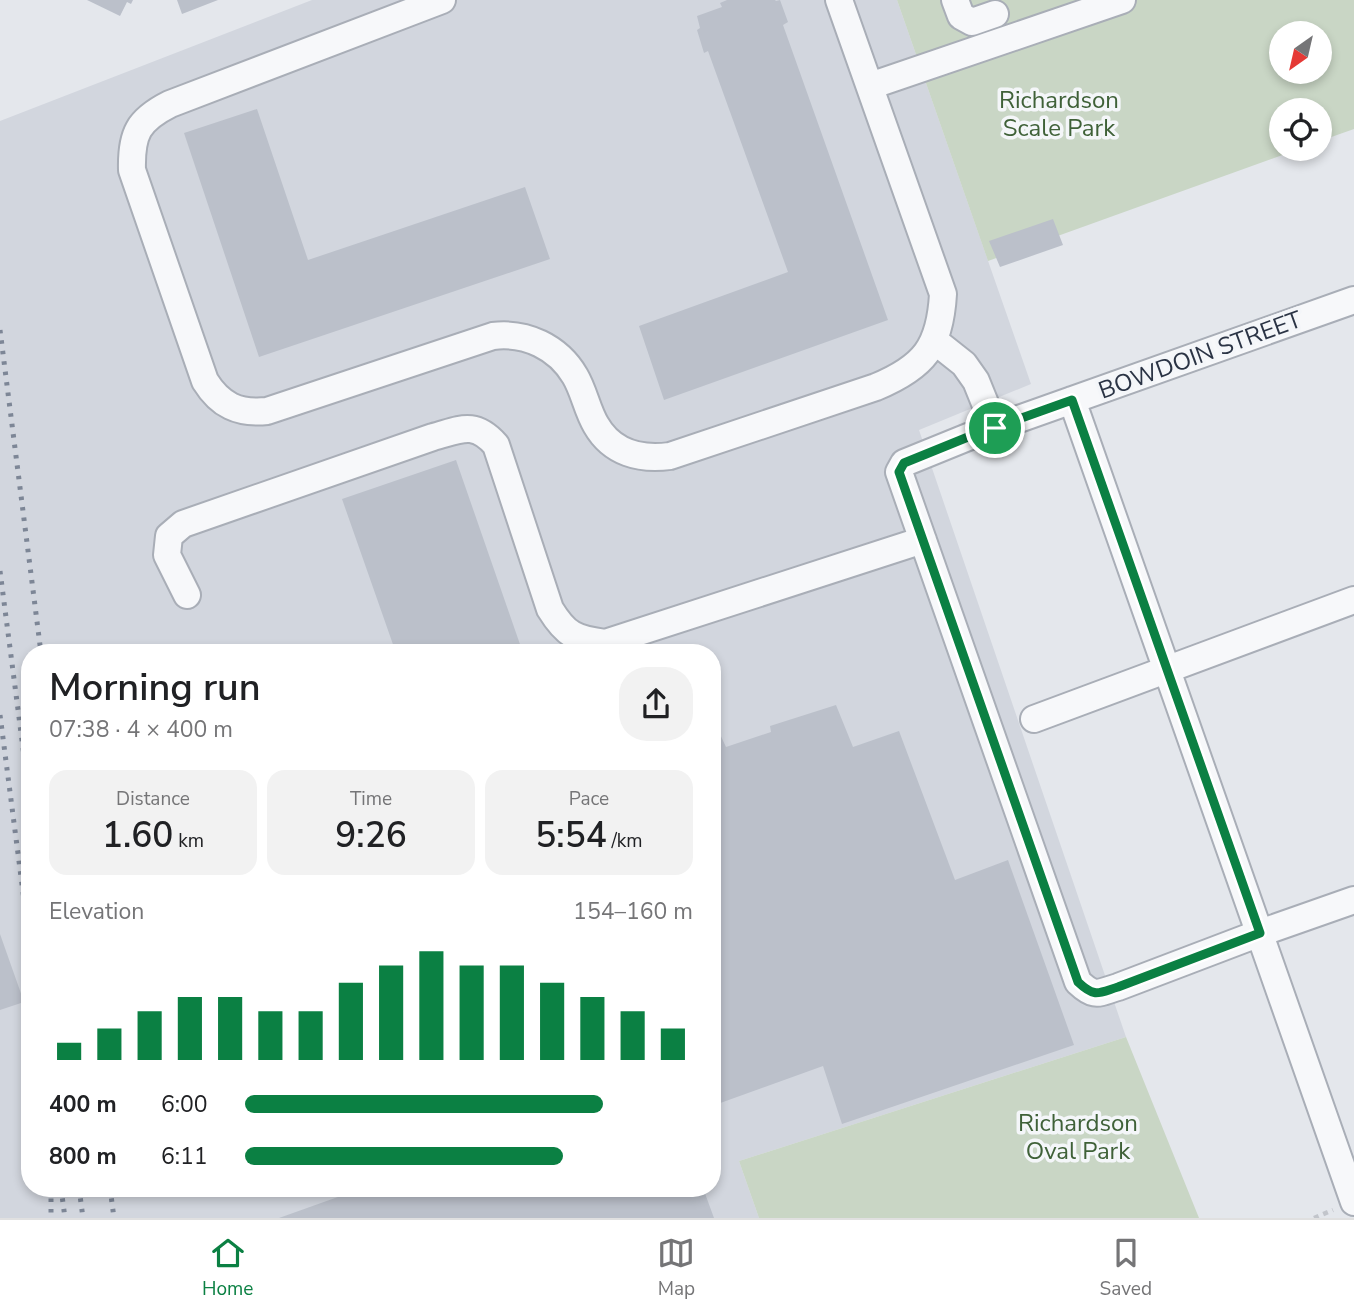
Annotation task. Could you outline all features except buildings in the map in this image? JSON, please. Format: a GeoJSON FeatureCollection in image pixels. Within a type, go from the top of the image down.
{"type":"FeatureCollection","features":[{"type":"Feature","properties":{"kind":"street"},"geometry":{"type":"LineString","coordinates":[[442,0],[170,104],[156,111],[138,131],[132,145],[132,170],[205,381],[211,391],[237,410],[251,413],[267,411],[506,334],[537,341],[551,349],[575,377],[596,425],[605,437],[619,449],[651,458],[670,456],[876,387],[903,375],[917,364],[935,341],[943,295],[839,0]]}},
{"type":"Feature","properties":{"kind":"street"},"geometry":{"type":"LineString","coordinates":[[955,0],[961,16],[972,22],[996,7],[1005,40]]}},
{"type":"Feature","properties":{"kind":"street"},"geometry":{"type":"LineString","coordinates":[[870,86],[1122,0]]}},
{"type":"Feature","properties":{"kind":"street","name":"BOWDOIN STREET"},"geometry":{"type":"LineString","coordinates":[[1354,300],[968,437],[904,463],[899,472],[1078,982],[1088,992],[1097,993],[1354,900]]}},
{"type":"Feature","properties":{"kind":"street"},"geometry":{"type":"LineString","coordinates":[[935,341],[964,364],[976,381],[995,428]]}},
{"type":"Feature","properties":{"kind":"street"},"geometry":{"type":"LineString","coordinates":[[1072,400],[1354,1201]]}},
{"type":"Feature","properties":{"kind":"street"},"geometry":{"type":"LineString","coordinates":[[187,595],[167,555],[169,536],[183,524],[433,437],[468,428],[486,433],[496,445],[550,609],[561,627],[584,640],[605,643],[923,540]]}},
{"type":"Feature","properties":{"kind":"street"},"geometry":{"type":"LineString","coordinates":[[1034,719],[1354,600]]}},
{"type":"Feature","properties":{"kind":"shaded area"},"geometry":{"type":"Polygon","coordinates":[[[312,0],[897,0],[1031,384],[919,430],[1126,1037],[739,1161],[759,1218],[0,1218],[0,121],[312,0]]]}},
{"type":"Feature","properties":{"kind":"green space","name":"Richardson Scale Park"},"geometry":{"type":"Polygon","coordinates":[[[897,0],[1354,0],[1354,129],[1332,137],[1332,98],[1269,98],[1269,160],[988,261],[897,0]]]}},
{"type":"Feature","properties":{"kind":"green space","name":"Richardson Oval Park"},"geometry":{"type":"Polygon","coordinates":[[[1126,1037],[1199,1218],[759,1218],[739,1161],[1126,1037]]]}},
{"type":"Feature","properties":{"kind":"railway"},"geometry":{"type":"LineString","coordinates":[[0,330],[40,644]]}},
{"type":"Feature","properties":{"kind":"railway"},"geometry":{"type":"LineString","coordinates":[[0,571],[21,733]]}},
{"type":"Feature","properties":{"kind":"railway"},"geometry":{"type":"LineString","coordinates":[[0,715],[21,877]]}},
{"type":"Feature","properties":{"kind":"railway"},"geometry":{"type":"LineString","coordinates":[[51,1197],[51,1218]]}},
{"type":"Feature","properties":{"kind":"railway"},"geometry":{"type":"LineString","coordinates":[[62,1197],[65,1218]]}},
{"type":"Feature","properties":{"kind":"railway"},"geometry":{"type":"LineString","coordinates":[[80,1197],[83,1218]]}},
{"type":"Feature","properties":{"kind":"railway"},"geometry":{"type":"LineString","coordinates":[[111,1197],[114,1218]]}},
{"type":"Feature","properties":{"kind":"route"},"geometry":{"type":"LineString","coordinates":[[1072,400],[1260,933],[1097,993],[1088,992],[1078,982],[899,472],[904,463],[995,428],[1072,400]]}}]}
